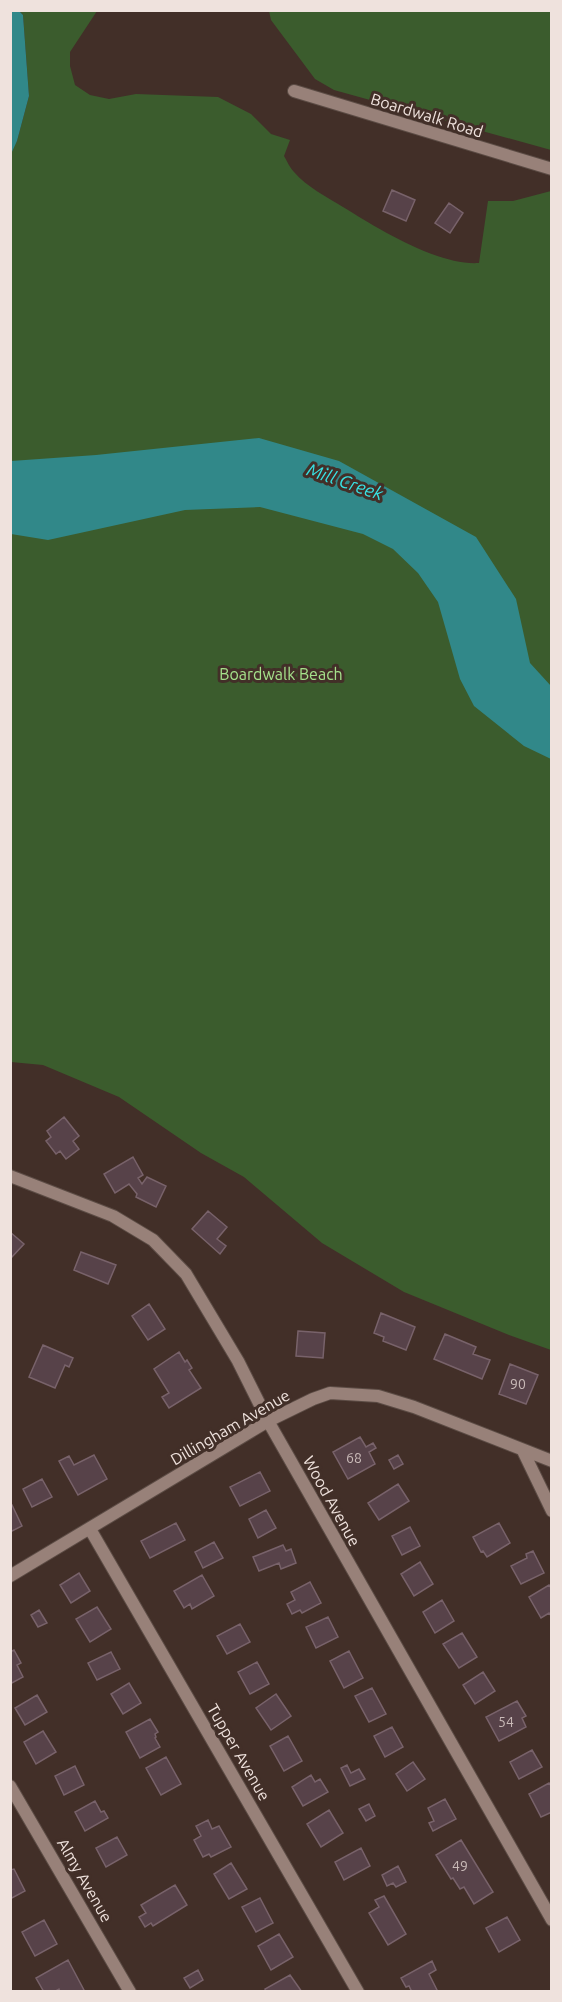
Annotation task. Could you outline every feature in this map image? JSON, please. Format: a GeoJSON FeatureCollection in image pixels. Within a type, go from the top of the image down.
{"type":"FeatureCollection","features":[{"type":"Feature","properties":{"kind":"street","name":"Boardwalk Road"},"geometry":{"type":"LineString","coordinates":[[294,91],[552,170]]}},
{"type":"Feature","properties":{"kind":"street","name":"Wood Avenue"},"geometry":{"type":"LineString","coordinates":[[10,1176],[113,1216],[153,1240],[186,1274],[238,1361],[268,1421],[552,1920]]}},
{"type":"Feature","properties":{"kind":"street","name":"Dillingham Avenue"},"geometry":{"type":"LineString","coordinates":[[10,1576],[268,1421],[330,1393],[378,1396],[414,1407],[552,1461]]}},
{"type":"Feature","properties":{"kind":"street"},"geometry":{"type":"LineString","coordinates":[[523,1451],[552,1511]]}},
{"type":"Feature","properties":{"kind":"street","name":"Tupper Avenue"},"geometry":{"type":"LineString","coordinates":[[90,1529],[358,1992]]}},
{"type":"Feature","properties":{"kind":"street","name":"Almy Avenue"},"geometry":{"type":"LineString","coordinates":[[10,1786],[130,1992]]}},
{"type":"Feature","properties":{"kind":"green space","name":"Boardwalk Beach"},"geometry":{"type":"Polygon","coordinates":[[[19,11],[97,11],[70,52],[70,66],[75,85],[90,95],[109,99],[136,94],[218,97],[251,114],[271,134],[290,140],[284,156],[299,177],[311,187],[390,235],[427,252],[463,262],[479,263],[488,201],[513,201],[551,191],[551,1350],[404,1292],[322,1243],[244,1177],[201,1153],[119,1097],[43,1065],[11,1062],[10,154],[17,141],[29,96],[23,15],[19,11]]]}},
{"type":"Feature","properties":{"kind":"green space"},"geometry":{"type":"Polygon","coordinates":[[[269,11],[551,11],[551,150],[334,90],[315,79],[271,20],[269,11]]]}},
{"type":"Feature","properties":{"kind":"water"},"geometry":{"type":"Polygon","coordinates":[[[11,10],[19,11],[23,15],[29,96],[17,141],[11,154],[11,10]]]}},
{"type":"Feature","properties":{"kind":"water","name":"Mill Creek"},"geometry":{"type":"Polygon","coordinates":[[[259,438],[339,461],[476,537],[516,599],[530,663],[551,686],[551,759],[524,746],[474,706],[460,679],[438,602],[418,573],[393,549],[363,534],[260,507],[185,510],[48,540],[11,534],[11,461],[96,455],[259,438]]]}},
{"type":"Feature","properties":{"kind":"building"},"geometry":{"type":"Polygon","coordinates":[[[392,190],[415,200],[406,221],[383,211],[392,190]]]}},
{"type":"Feature","properties":{"kind":"building"},"geometry":{"type":"Polygon","coordinates":[[[449,203],[463,213],[450,233],[435,223],[449,203]]]}},
{"type":"Feature","properties":{"kind":"building"},"geometry":{"type":"Polygon","coordinates":[[[64,1117],[79,1136],[73,1141],[79,1149],[66,1159],[60,1151],[56,1154],[46,1141],[51,1137],[47,1131],[64,1117]]]}},
{"type":"Feature","properties":{"kind":"building"},"geometry":{"type":"Polygon","coordinates":[[[133,1157],[143,1175],[138,1178],[142,1184],[147,1177],[166,1186],[156,1207],[136,1197],[137,1194],[129,1184],[115,1193],[104,1174],[133,1157]]]}},
{"type":"Feature","properties":{"kind":"building"},"geometry":{"type":"Polygon","coordinates":[[[208,1211],[227,1227],[217,1239],[226,1246],[220,1254],[192,1229],[208,1211]]]}},
{"type":"Feature","properties":{"kind":"building"},"geometry":{"type":"Polygon","coordinates":[[[10,1232],[24,1244],[10,1259],[10,1232]]]}},
{"type":"Feature","properties":{"kind":"building"},"geometry":{"type":"Polygon","coordinates":[[[81,1252],[116,1265],[108,1284],[74,1270],[81,1252]]]}},
{"type":"Feature","properties":{"kind":"building"},"geometry":{"type":"Polygon","coordinates":[[[149,1304],[165,1329],[148,1340],[132,1316],[149,1304]]]}},
{"type":"Feature","properties":{"kind":"building"},"geometry":{"type":"Polygon","coordinates":[[[381,1313],[415,1327],[406,1350],[383,1341],[384,1337],[374,1333],[381,1313]]]}},
{"type":"Feature","properties":{"kind":"building"},"geometry":{"type":"Polygon","coordinates":[[[298,1331],[325,1333],[323,1358],[296,1356],[298,1331]]]}},
{"type":"Feature","properties":{"kind":"building"},"geometry":{"type":"Polygon","coordinates":[[[445,1334],[476,1347],[473,1354],[490,1360],[482,1379],[434,1359],[445,1334]]]}},
{"type":"Feature","properties":{"kind":"building"},"geometry":{"type":"Polygon","coordinates":[[[43,1345],[73,1358],[69,1367],[65,1365],[55,1388],[29,1377],[43,1345]]]}},
{"type":"Feature","properties":{"kind":"building"},"geometry":{"type":"Polygon","coordinates":[[[179,1352],[192,1368],[189,1370],[201,1388],[169,1408],[162,1397],[169,1393],[154,1369],[179,1352]]]}},
{"type":"Feature","properties":{"kind":"building"},"geometry":{"type":"Polygon","coordinates":[[[510,1364],[538,1375],[526,1404],[499,1394],[510,1364]]]}},
{"type":"Feature","properties":{"kind":"building"},"geometry":{"type":"Polygon","coordinates":[[[360,1437],[366,1447],[373,1443],[376,1448],[369,1452],[375,1464],[348,1479],[333,1452],[360,1437]]]}},
{"type":"Feature","properties":{"kind":"building"},"geometry":{"type":"Polygon","coordinates":[[[94,1455],[107,1479],[78,1495],[59,1461],[69,1456],[74,1465],[94,1455]]]}},
{"type":"Feature","properties":{"kind":"building"},"geometry":{"type":"Polygon","coordinates":[[[398,1455],[403,1464],[394,1469],[389,1460],[398,1455]]]}},
{"type":"Feature","properties":{"kind":"building"},"geometry":{"type":"Polygon","coordinates":[[[260,1472],[270,1491],[240,1506],[230,1487],[260,1472]]]}},
{"type":"Feature","properties":{"kind":"building"},"geometry":{"type":"Polygon","coordinates":[[[42,1479],[52,1497],[32,1507],[23,1489],[42,1479]]]}},
{"type":"Feature","properties":{"kind":"building"},"geometry":{"type":"Polygon","coordinates":[[[398,1484],[409,1501],[379,1520],[368,1503],[398,1484]]]}},
{"type":"Feature","properties":{"kind":"building"},"geometry":{"type":"Polygon","coordinates":[[[12,1505],[22,1526],[10,1532],[10,1506],[12,1505]]]}},
{"type":"Feature","properties":{"kind":"building"},"geometry":{"type":"Polygon","coordinates":[[[266,1510],[276,1528],[258,1538],[249,1519],[266,1510]]]}},
{"type":"Feature","properties":{"kind":"building"},"geometry":{"type":"Polygon","coordinates":[[[176,1523],[185,1540],[150,1558],[141,1541],[176,1523]]]}},
{"type":"Feature","properties":{"kind":"building"},"geometry":{"type":"Polygon","coordinates":[[[499,1523],[510,1543],[487,1557],[483,1551],[481,1552],[473,1537],[499,1523]]]}},
{"type":"Feature","properties":{"kind":"building"},"geometry":{"type":"Polygon","coordinates":[[[410,1527],[420,1546],[402,1555],[392,1536],[410,1527]]]}},
{"type":"Feature","properties":{"kind":"building"},"geometry":{"type":"Polygon","coordinates":[[[214,1542],[223,1558],[203,1568],[195,1552],[214,1542]]]}},
{"type":"Feature","properties":{"kind":"building"},"geometry":{"type":"Polygon","coordinates":[[[283,1545],[286,1551],[291,1549],[296,1563],[281,1569],[279,1563],[259,1571],[253,1557],[283,1545]]]}},
{"type":"Feature","properties":{"kind":"building"},"geometry":{"type":"Polygon","coordinates":[[[533,1551],[544,1573],[521,1584],[511,1566],[527,1558],[526,1554],[533,1551]]]}},
{"type":"Feature","properties":{"kind":"building"},"geometry":{"type":"Polygon","coordinates":[[[420,1562],[433,1584],[414,1596],[401,1574],[420,1562]]]}},
{"type":"Feature","properties":{"kind":"building"},"geometry":{"type":"Polygon","coordinates":[[[79,1573],[90,1591],[71,1603],[60,1585],[79,1573]]]}},
{"type":"Feature","properties":{"kind":"building"},"geometry":{"type":"Polygon","coordinates":[[[202,1575],[214,1596],[192,1609],[190,1604],[184,1608],[174,1591],[202,1575]]]}},
{"type":"Feature","properties":{"kind":"building"},"geometry":{"type":"Polygon","coordinates":[[[310,1582],[321,1603],[302,1613],[300,1610],[292,1614],[287,1604],[295,1600],[291,1592],[310,1582]]]}},
{"type":"Feature","properties":{"kind":"building"},"geometry":{"type":"Polygon","coordinates":[[[549,1585],[552,1589],[552,1617],[549,1613],[541,1618],[529,1597],[549,1585]]]}},
{"type":"Feature","properties":{"kind":"building"},"geometry":{"type":"Polygon","coordinates":[[[442,1600],[454,1621],[435,1633],[423,1612],[442,1600]]]}},
{"type":"Feature","properties":{"kind":"building"},"geometry":{"type":"Polygon","coordinates":[[[97,1607],[111,1629],[90,1642],[76,1619],[97,1607]]]}},
{"type":"Feature","properties":{"kind":"building"},"geometry":{"type":"Polygon","coordinates":[[[39,1610],[47,1623],[38,1627],[31,1615],[39,1610]]]}},
{"type":"Feature","properties":{"kind":"building"},"geometry":{"type":"Polygon","coordinates":[[[328,1617],[338,1637],[316,1648],[306,1627],[328,1617]]]}},
{"type":"Feature","properties":{"kind":"building"},"geometry":{"type":"Polygon","coordinates":[[[240,1624],[250,1642],[227,1654],[217,1636],[240,1624]]]}},
{"type":"Feature","properties":{"kind":"building"},"geometry":{"type":"Polygon","coordinates":[[[462,1633],[477,1657],[459,1668],[443,1644],[462,1633]]]}},
{"type":"Feature","properties":{"kind":"building"},"geometry":{"type":"Polygon","coordinates":[[[14,1650],[21,1663],[17,1665],[23,1677],[10,1684],[10,1652],[14,1650]]]}},
{"type":"Feature","properties":{"kind":"building"},"geometry":{"type":"Polygon","coordinates":[[[349,1651],[363,1678],[344,1688],[330,1661],[349,1651]]]}},
{"type":"Feature","properties":{"kind":"building"},"geometry":{"type":"Polygon","coordinates":[[[111,1652],[120,1669],[97,1680],[88,1663],[111,1652]]]}},
{"type":"Feature","properties":{"kind":"building"},"geometry":{"type":"Polygon","coordinates":[[[257,1662],[269,1684],[250,1694],[238,1672],[257,1662]]]}},
{"type":"Feature","properties":{"kind":"building"},"geometry":{"type":"Polygon","coordinates":[[[483,1672],[495,1691],[475,1704],[463,1685],[483,1672]]]}},
{"type":"Feature","properties":{"kind":"building"},"geometry":{"type":"Polygon","coordinates":[[[129,1683],[141,1703],[123,1714],[111,1694],[129,1683]]]}},
{"type":"Feature","properties":{"kind":"building"},"geometry":{"type":"Polygon","coordinates":[[[372,1688],[386,1714],[369,1722],[355,1696],[372,1688]]]}},
{"type":"Feature","properties":{"kind":"building"},"geometry":{"type":"Polygon","coordinates":[[[276,1694],[291,1716],[271,1730],[256,1708],[276,1694]]]}},
{"type":"Feature","properties":{"kind":"building"},"geometry":{"type":"Polygon","coordinates":[[[37,1695],[47,1712],[25,1725],[15,1708],[37,1695]]]}},
{"type":"Feature","properties":{"kind":"building"},"geometry":{"type":"Polygon","coordinates":[[[517,1701],[526,1716],[522,1718],[526,1727],[499,1741],[486,1717],[517,1701]]]}},
{"type":"Feature","properties":{"kind":"building"},"geometry":{"type":"Polygon","coordinates":[[[150,1719],[158,1732],[155,1738],[160,1747],[140,1758],[126,1732],[150,1719]]]}},
{"type":"Feature","properties":{"kind":"building"},"geometry":{"type":"Polygon","coordinates":[[[392,1727],[403,1747],[385,1757],[374,1736],[392,1727]]]}},
{"type":"Feature","properties":{"kind":"building"},"geometry":{"type":"Polygon","coordinates":[[[43,1731],[56,1752],[36,1764],[24,1742],[43,1731]]]}},
{"type":"Feature","properties":{"kind":"building"},"geometry":{"type":"Polygon","coordinates":[[[288,1736],[302,1761],[284,1771],[270,1746],[288,1736]]]}},
{"type":"Feature","properties":{"kind":"building"},"geometry":{"type":"Polygon","coordinates":[[[532,1750],[542,1767],[519,1779],[510,1762],[532,1750]]]}},
{"type":"Feature","properties":{"kind":"building"},"geometry":{"type":"Polygon","coordinates":[[[166,1757],[181,1784],[161,1795],[146,1768],[166,1757]]]}},
{"type":"Feature","properties":{"kind":"building"},"geometry":{"type":"Polygon","coordinates":[[[413,1762],[425,1779],[407,1791],[396,1774],[413,1762]]]}},
{"type":"Feature","properties":{"kind":"building"},"geometry":{"type":"Polygon","coordinates":[[[347,1765],[351,1773],[359,1769],[365,1779],[350,1786],[341,1768],[347,1765]]]}},
{"type":"Feature","properties":{"kind":"building"},"geometry":{"type":"Polygon","coordinates":[[[75,1766],[84,1785],[64,1795],[55,1776],[75,1766]]]}},
{"type":"Feature","properties":{"kind":"building"},"geometry":{"type":"Polygon","coordinates":[[[311,1775],[315,1782],[320,1779],[328,1792],[303,1806],[292,1787],[311,1775]]]}},
{"type":"Feature","properties":{"kind":"building"},"geometry":{"type":"Polygon","coordinates":[[[549,1783],[552,1787],[552,1812],[541,1817],[529,1794],[549,1783]]]}},
{"type":"Feature","properties":{"kind":"building"},"geometry":{"type":"Polygon","coordinates":[[[445,1799],[456,1819],[433,1831],[429,1823],[434,1821],[428,1808],[445,1799]]]}},
{"type":"Feature","properties":{"kind":"building"},"geometry":{"type":"Polygon","coordinates":[[[95,1801],[101,1812],[104,1811],[108,1818],[85,1831],[75,1812],[95,1801]]]}},
{"type":"Feature","properties":{"kind":"building"},"geometry":{"type":"Polygon","coordinates":[[[369,1804],[375,1816],[366,1821],[359,1809],[369,1804]]]}},
{"type":"Feature","properties":{"kind":"building"},"geometry":{"type":"Polygon","coordinates":[[[329,1810],[343,1833],[321,1847],[307,1824],[329,1810]]]}},
{"type":"Feature","properties":{"kind":"building"},"geometry":{"type":"Polygon","coordinates":[[[208,1820],[212,1829],[219,1826],[231,1847],[211,1857],[209,1854],[203,1857],[194,1840],[201,1836],[196,1826],[208,1820]]]}},
{"type":"Feature","properties":{"kind":"building"},"geometry":{"type":"Polygon","coordinates":[[[117,1837],[127,1855],[106,1867],[96,1848],[117,1837]]]}},
{"type":"Feature","properties":{"kind":"building"},"geometry":{"type":"Polygon","coordinates":[[[461,1840],[493,1892],[474,1904],[464,1887],[460,1889],[453,1878],[451,1879],[436,1855],[461,1840]]]}},
{"type":"Feature","properties":{"kind":"building"},"geometry":{"type":"Polygon","coordinates":[[[361,1848],[370,1866],[344,1880],[335,1862],[361,1848]]]}},
{"type":"Feature","properties":{"kind":"building"},"geometry":{"type":"Polygon","coordinates":[[[231,1863],[247,1889],[229,1899],[214,1874],[231,1863]]]}},
{"type":"Feature","properties":{"kind":"building"},"geometry":{"type":"Polygon","coordinates":[[[398,1866],[406,1882],[396,1887],[393,1883],[387,1886],[382,1875],[398,1866]]]}},
{"type":"Feature","properties":{"kind":"building"},"geometry":{"type":"Polygon","coordinates":[[[14,1869],[25,1891],[10,1899],[10,1870],[14,1869]]]}},
{"type":"Feature","properties":{"kind":"building"},"geometry":{"type":"Polygon","coordinates":[[[175,1885],[187,1905],[153,1926],[151,1923],[145,1927],[139,1917],[146,1913],[141,1905],[175,1885]]]}},
{"type":"Feature","properties":{"kind":"building"},"geometry":{"type":"Polygon","coordinates":[[[384,1896],[406,1934],[388,1945],[369,1913],[379,1907],[375,1900],[384,1896]]]}},
{"type":"Feature","properties":{"kind":"building"},"geometry":{"type":"Polygon","coordinates":[[[260,1898],[273,1923],[256,1932],[242,1907],[260,1898]]]}},
{"type":"Feature","properties":{"kind":"building"},"geometry":{"type":"Polygon","coordinates":[[[507,1917],[520,1940],[499,1952],[486,1928],[507,1917]]]}},
{"type":"Feature","properties":{"kind":"building"},"geometry":{"type":"Polygon","coordinates":[[[44,1920],[57,1944],[35,1956],[22,1932],[44,1920]]]}},
{"type":"Feature","properties":{"kind":"building"},"geometry":{"type":"Polygon","coordinates":[[[279,1934],[293,1957],[271,1970],[258,1946],[279,1934]]]}},
{"type":"Feature","properties":{"kind":"building"},"geometry":{"type":"Polygon","coordinates":[[[68,1960],[85,1992],[60,1992],[59,1989],[54,1992],[44,1992],[36,1978],[68,1960]]]}},
{"type":"Feature","properties":{"kind":"building"},"geometry":{"type":"Polygon","coordinates":[[[432,1961],[436,1970],[429,1974],[438,1992],[412,1992],[401,1978],[432,1961]]]}},
{"type":"Feature","properties":{"kind":"building"},"geometry":{"type":"Polygon","coordinates":[[[198,1970],[203,1980],[190,1988],[184,1978],[198,1970]]]}},
{"type":"Feature","properties":{"kind":"building"},"geometry":{"type":"Polygon","coordinates":[[[290,1975],[302,1992],[266,1992],[265,1989],[290,1975]]]}}]}
